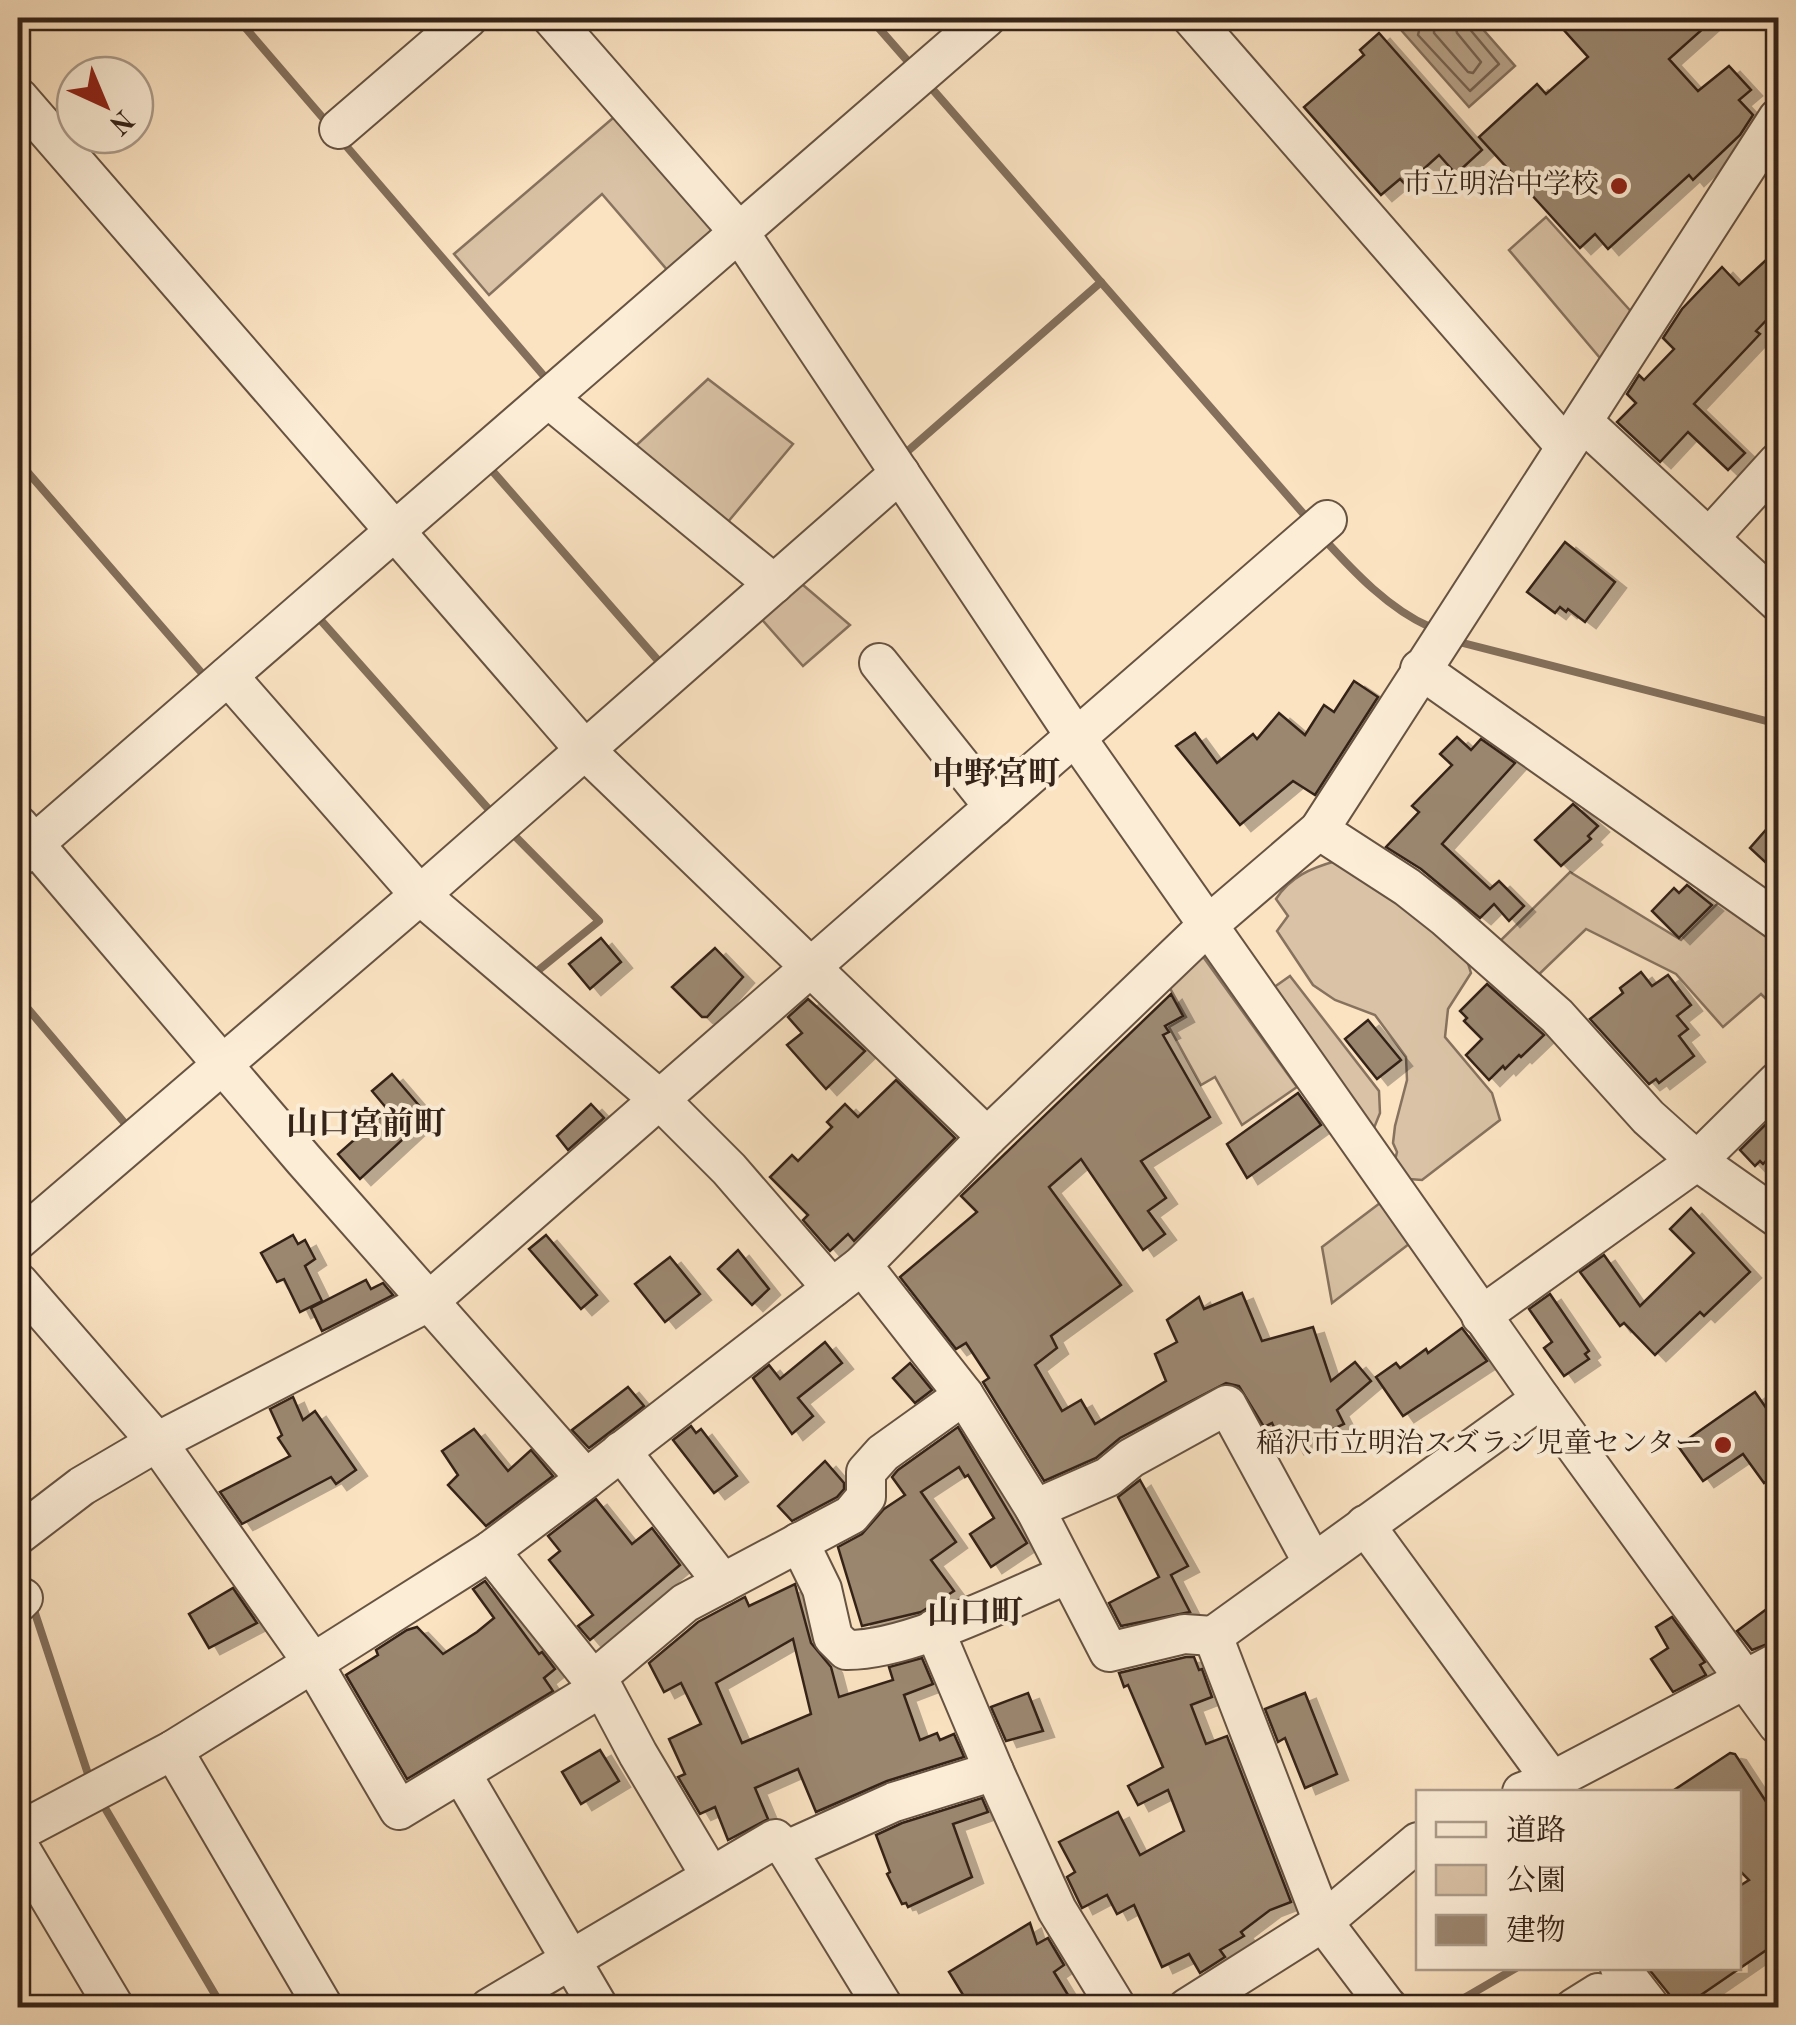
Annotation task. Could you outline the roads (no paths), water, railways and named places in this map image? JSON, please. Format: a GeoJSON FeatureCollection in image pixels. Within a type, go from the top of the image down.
{"type":"FeatureCollection","features":[{"type":"Feature","properties":{"kind":"street"},"geometry":{"type":"LineString","coordinates":[[339,129],[468,18]]}},
{"type":"Feature","properties":{"kind":"street"},"geometry":{"type":"LineString","coordinates":[[552,18],[740,232],[1075,737],[1540,1400],[1763,1671],[1778,1725]]}},
{"type":"Feature","properties":{"kind":"street"},"geometry":{"type":"LineString","coordinates":[[586,1479],[23,842],[228,676],[986,18]]}},
{"type":"Feature","properties":{"kind":"street"},"geometry":{"type":"LineString","coordinates":[[1192,18],[1574,434],[1709,538],[1778,602]]}},
{"type":"Feature","properties":{"kind":"street"},"geometry":{"type":"LineString","coordinates":[[18,97],[585,750],[987,1137]]}},
{"type":"Feature","properties":{"kind":"street"},"geometry":{"type":"LineString","coordinates":[[18,1832],[173,1750],[314,1664],[490,1551],[622,1452],[862,1265],[987,1137],[1207,926],[1319,830],[1574,434],[1768,160],[1778,118]]}},
{"type":"Feature","properties":{"kind":"street"},"geometry":{"type":"LineString","coordinates":[[548,398],[774,584]]}},
{"type":"Feature","properties":{"kind":"street"},"geometry":{"type":"LineString","coordinates":[[1709,538],[1778,462]]}},
{"type":"Feature","properties":{"kind":"street"},"geometry":{"type":"LineString","coordinates":[[18,1240],[420,895],[900,473]]}},
{"type":"Feature","properties":{"kind":"street"},"geometry":{"type":"LineString","coordinates":[[18,1535],[82,1486],[158,1442],[428,1302],[1327,520]]}},
{"type":"Feature","properties":{"kind":"street"},"geometry":{"type":"LineString","coordinates":[[880,664],[994,806]]}},
{"type":"Feature","properties":{"kind":"street"},"geometry":{"type":"LineString","coordinates":[[1420,669],[1778,920]]}},
{"type":"Feature","properties":{"kind":"street"},"geometry":{"type":"LineString","coordinates":[[228,676],[420,895],[659,1099],[729,1169],[832,1288]]}},
{"type":"Feature","properties":{"kind":"street"},"geometry":{"type":"LineString","coordinates":[[1319,830],[1407,887],[1445,917],[1557,1016],[1648,1118],[1697,1161],[1778,1218]]}},
{"type":"Feature","properties":{"kind":"street"},"geometry":{"type":"LineString","coordinates":[[1482,1316],[1697,1161],[1778,1081]]}},
{"type":"Feature","properties":{"kind":"street"},"geometry":{"type":"LineString","coordinates":[[862,1265],[964,1395],[1034,1509],[1108,1652],[1184,1634],[1213,1636],[1540,1400]]}},
{"type":"Feature","properties":{"kind":"street"},"geometry":{"type":"LineString","coordinates":[[18,1282],[158,1442],[314,1664],[399,1810],[600,1682],[685,1603],[851,1515],[866,1497],[866,1472],[883,1453],[964,1395]]}},
{"type":"Feature","properties":{"kind":"street"},"geometry":{"type":"LineString","coordinates":[[1034,1509],[1108,1477],[1132,1458],[1227,1404],[1313,1563]]}},
{"type":"Feature","properties":{"kind":"street"},"geometry":{"type":"LineString","coordinates":[[622,1452],[723,1583]]}},
{"type":"Feature","properties":{"kind":"street"},"geometry":{"type":"LineString","coordinates":[[1365,1525],[1539,1788],[1763,1671]]}},
{"type":"Feature","properties":{"kind":"street"},"geometry":{"type":"LineString","coordinates":[[799,1542],[822,1590],[833,1637],[846,1650],[876,1647],[934,1629],[1068,1574]]}},
{"type":"Feature","properties":{"kind":"street"},"geometry":{"type":"LineString","coordinates":[[490,1551],[588,1674],[600,1682],[710,1875]]}},
{"type":"Feature","properties":{"kind":"street"},"geometry":{"type":"LineString","coordinates":[[934,1629],[1057,1910],[1117,2008]]}},
{"type":"Feature","properties":{"kind":"street"},"geometry":{"type":"LineString","coordinates":[[1213,1636],[1324,1922],[1388,2008]]}},
{"type":"Feature","properties":{"kind":"street"},"geometry":{"type":"LineString","coordinates":[[173,1750],[324,2008]]}},
{"type":"Feature","properties":{"kind":"street"},"geometry":{"type":"LineString","coordinates":[[787,1850],[894,1802],[994,1771]]}},
{"type":"Feature","properties":{"kind":"street"},"geometry":{"type":"LineString","coordinates":[[461,1773],[600,2008]]}},
{"type":"Feature","properties":{"kind":"street"},"geometry":{"type":"LineString","coordinates":[[489,2008],[775,1839],[787,1850],[884,2008]]}},
{"type":"Feature","properties":{"kind":"street"},"geometry":{"type":"LineString","coordinates":[[1188,2008],[1324,1922],[1416,1844]]}},
{"type":"Feature","properties":{"kind":"street"},"geometry":{"type":"LineString","coordinates":[[18,1846],[114,2008]]}},
{"type":"Feature","properties":{"kind":"street"},"geometry":{"type":"LineString","coordinates":[[1597,1989],[1650,2008]]}},
{"type":"Feature","properties":{"kind":"water"},"geometry":{"type":"Polygon","coordinates":[[[1416,18],[1473,18],[1515,66],[1469,107],[1401,30],[1416,18]]]}},
{"type":"Feature","properties":{"kind":"waterway"},"geometry":{"type":"LineString","coordinates":[[237,18],[329,125]]}},
{"type":"Feature","properties":{"kind":"waterway"},"geometry":{"type":"LineString","coordinates":[[870,18],[912,66]]}},
{"type":"Feature","properties":{"kind":"waterway"},"geometry":{"type":"LineString","coordinates":[[927,83],[1308,519]]}},
{"type":"Feature","properties":{"kind":"waterway"},"geometry":{"type":"LineString","coordinates":[[341,140],[550,383]]}},
{"type":"Feature","properties":{"kind":"waterway"},"geometry":{"type":"LineString","coordinates":[[901,457],[1101,282]]}},
{"type":"Feature","properties":{"kind":"waterway"},"geometry":{"type":"LineString","coordinates":[[18,461],[207,679]]}},
{"type":"Feature","properties":{"kind":"waterway"},"geometry":{"type":"LineString","coordinates":[[488,466],[662,665]]}},
{"type":"Feature","properties":{"kind":"waterway"},"geometry":{"type":"LineString","coordinates":[[1324,539],[1386,600],[1430,627]]}},
{"type":"Feature","properties":{"kind":"waterway"},"geometry":{"type":"LineString","coordinates":[[317,616],[492,813]]}},
{"type":"Feature","properties":{"kind":"waterway"},"geometry":{"type":"LineString","coordinates":[[1455,641],[1778,724]]}},
{"type":"Feature","properties":{"kind":"waterway"},"geometry":{"type":"LineString","coordinates":[[510,831],[599,921],[535,973]]}},
{"type":"Feature","properties":{"kind":"waterway"},"geometry":{"type":"LineString","coordinates":[[18,997],[128,1127]]}},
{"type":"Feature","properties":{"kind":"waterway"},"geometry":{"type":"LineString","coordinates":[[18,1561],[26,1586]]}},
{"type":"Feature","properties":{"kind":"waterway"},"geometry":{"type":"LineString","coordinates":[[32,1604],[90,1780]]}},
{"type":"Feature","properties":{"kind":"waterway"},"geometry":{"type":"LineString","coordinates":[[102,1803],[223,2008]]}},
{"type":"Feature","properties":{"kind":"waterway"},"geometry":{"type":"LineString","coordinates":[[1447,2008],[1513,1970]]}},
{"type":"Feature","properties":{"kind":"waterway"},"geometry":{"type":"LineString","coordinates":[[1609,1989],[1626,2008]]}},
{"type":"Feature","properties":{"kind":"waterway"},"geometry":{"type":"LineString","coordinates":[[1400,1995],[1410,2008]]}},
{"type":"Feature","properties":{"kind":"place","name":"市立明治中学校"},"geometry":{"type":"Point","coordinates":[1619,186]}},
{"type":"Feature","properties":{"kind":"place","name":"稲沢市立明治スズラン児童センター"},"geometry":{"type":"Point","coordinates":[1723,1445]}},
{"type":"Feature","properties":{"kind":"district","name":"中野宮町"},"geometry":{"type":"Point","coordinates":[996,776]}},
{"type":"Feature","properties":{"kind":"district","name":"山口宮前町"},"geometry":{"type":"Point","coordinates":[366,1126]}},
{"type":"Feature","properties":{"kind":"district","name":"山口町"},"geometry":{"type":"Point","coordinates":[975,1615]}}]}
